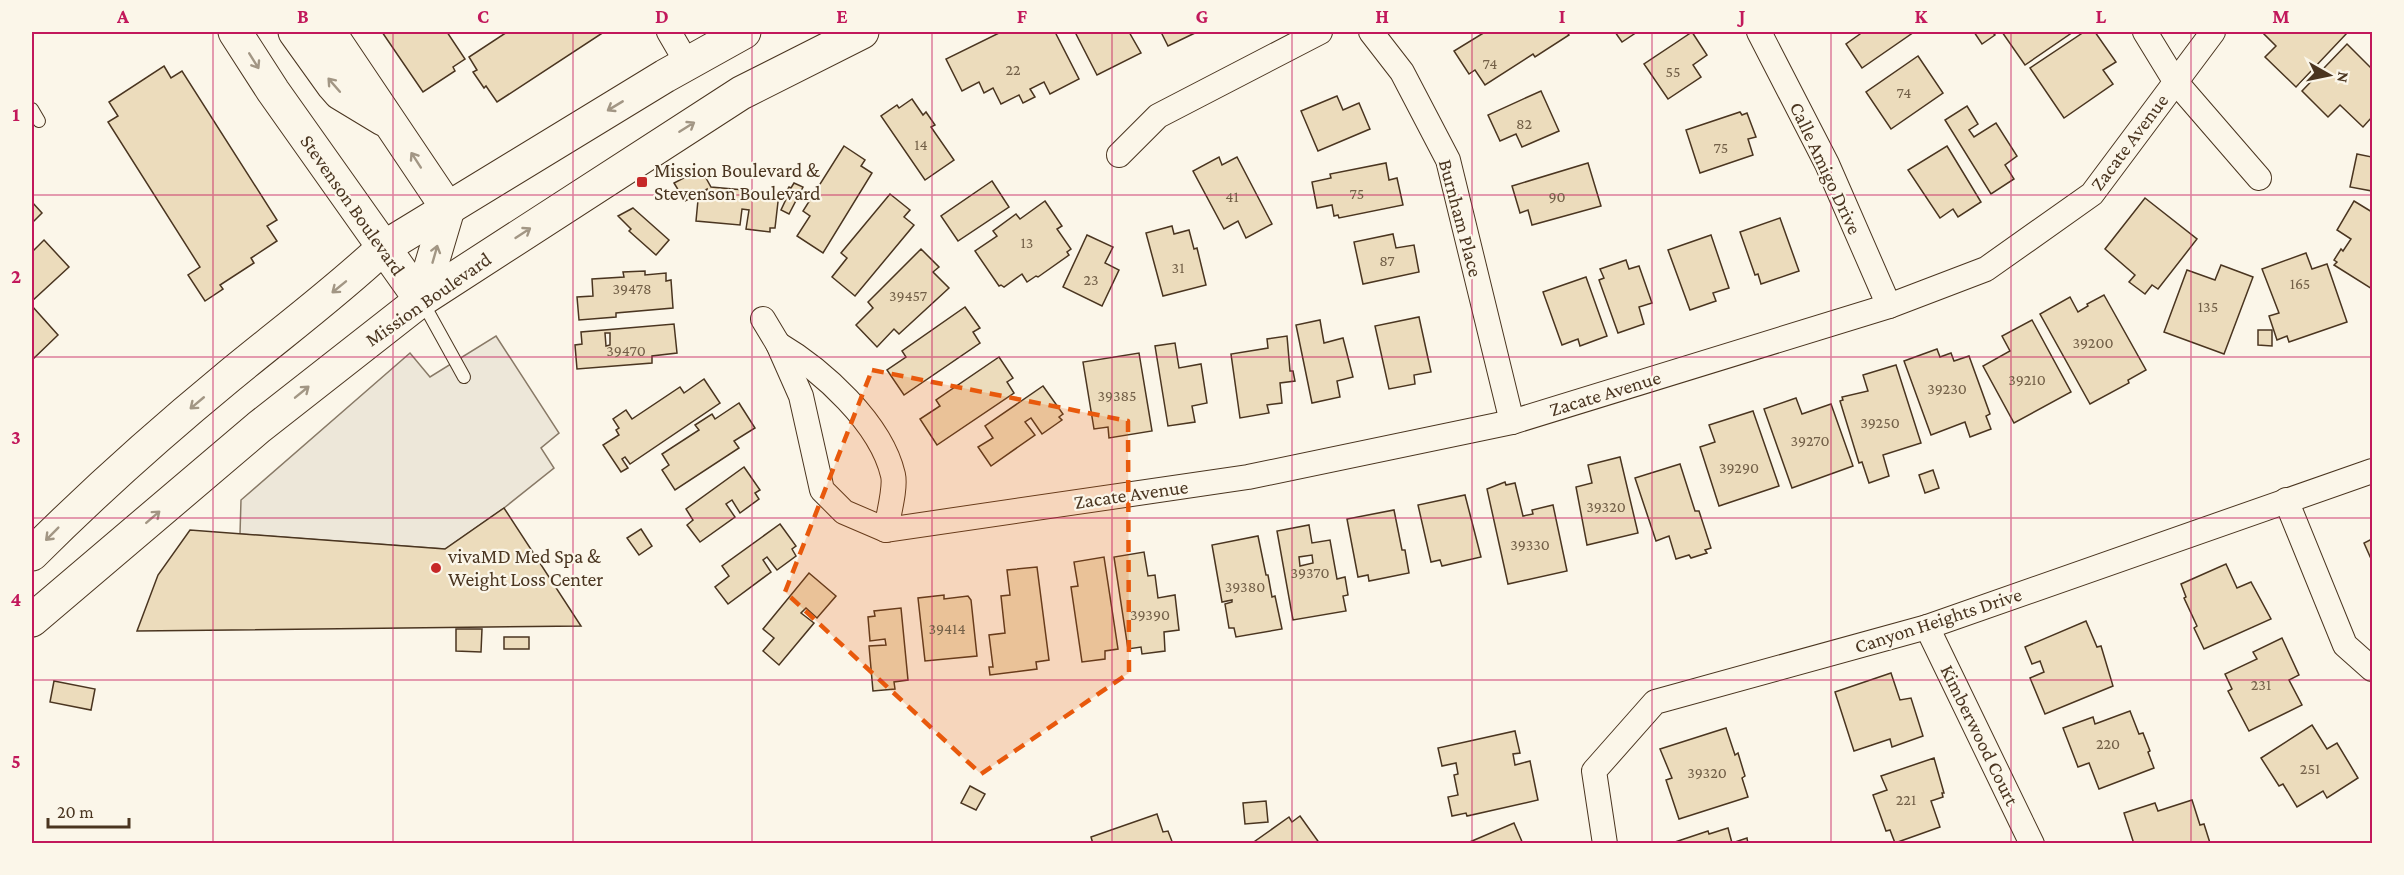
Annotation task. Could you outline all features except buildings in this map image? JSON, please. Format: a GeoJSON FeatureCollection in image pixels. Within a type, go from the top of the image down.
{"type":"FeatureCollection","features":[{"type":"Feature","properties":{"kind":"main road","name":"Stevenson Boulevard"},"geometry":{"type":"LineString","coordinates":[[235,32],[273,91],[422,300]]}},
{"type":"Feature","properties":{"kind":"main road"},"geometry":{"type":"LineString","coordinates":[[295,32],[340,93],[377,114],[398,132]]}},
{"type":"Feature","properties":{"kind":"main road"},"geometry":{"type":"LineString","coordinates":[[329,32],[448,209]]}},
{"type":"Feature","properties":{"kind":"main road"},"geometry":{"type":"LineString","coordinates":[[32,554],[105,483],[173,423],[352,278],[383,248],[687,63],[744,32]]}},
{"type":"Feature","properties":{"kind":"main road","name":"Mission Boulevard"},"geometry":{"type":"LineString","coordinates":[[32,620],[259,427],[422,300],[741,93],[862,32]]}},
{"type":"Feature","properties":{"kind":"main road","name":"Stevenson Boulevard"},"geometry":{"type":"LineString","coordinates":[[422,300],[448,209]]}},
{"type":"Feature","properties":{"kind":"street"},"geometry":{"type":"LineString","coordinates":[[669,32],[687,63]]}},
{"type":"Feature","properties":{"kind":"street"},"geometry":{"type":"LineString","coordinates":[[1119,155],[1158,116],[1320,32]]}},
{"type":"Feature","properties":{"kind":"street","name":"Burnham Place"},"geometry":{"type":"LineString","coordinates":[[1371,32],[1402,72],[1449,160],[1512,422]]}},
{"type":"Feature","properties":{"kind":"street","name":"Calle Amigo Drive"},"geometry":{"type":"LineString","coordinates":[[1759,32],[1827,164],[1889,306]]}},
{"type":"Feature","properties":{"kind":"street"},"geometry":{"type":"LineString","coordinates":[[2145,32],[2175,81],[2259,178]]}},
{"type":"Feature","properties":{"kind":"street","name":"Zacate Avenue"},"geometry":{"type":"LineString","coordinates":[[886,530],[1248,477],[1512,422],[1889,306],[1986,269],[2092,194],[2213,32]]}},
{"type":"Feature","properties":{"kind":"street"},"geometry":{"type":"LineString","coordinates":[[763,319],[778,344],[801,396],[822,490],[844,512],[886,530],[894,477],[883,448],[864,418],[836,389],[798,355],[778,344]]}},
{"type":"Feature","properties":{"kind":"street","name":"Canyon Heights Drive"},"geometry":{"type":"LineString","coordinates":[[1605,843],[1594,771],[1655,702],[1927,627],[2373,471]]}},
{"type":"Feature","properties":{"kind":"street"},"geometry":{"type":"LineString","coordinates":[[2286,500],[2345,645],[2373,669]]}},
{"type":"Feature","properties":{"kind":"street","name":"Kimberwood Court"},"geometry":{"type":"LineString","coordinates":[[1927,627],[2032,843]]}},
{"type":"Feature","properties":{"kind":"lane"},"geometry":{"type":"LineString","coordinates":[[32,109],[39,121]]}},
{"type":"Feature","properties":{"kind":"lane"},"geometry":{"type":"LineString","coordinates":[[422,300],[464,377]]}},
{"type":"Feature","properties":{"kind":"highlighted area"},"geometry":{"type":"Polygon","coordinates":[[[872,370],[1128,421],[1129,673],[981,774],[785,592],[872,370]]]}},
{"type":"Feature","properties":{"kind":"shaded area"},"geometry":{"type":"Polygon","coordinates":[[[496,336],[559,433],[541,448],[554,468],[504,508],[445,549],[240,534],[241,500],[410,353],[430,377],[496,336]]]}},
{"type":"Feature","properties":{"kind":"place","name":"Mission Boulevard & Stevenson Boulevard"},"geometry":{"type":"Point","coordinates":[642,182]}},
{"type":"Feature","properties":{"kind":"place","name":"vivaMD Med Spa & Weight Loss Center"},"geometry":{"type":"Point","coordinates":[436,568]}}]}
